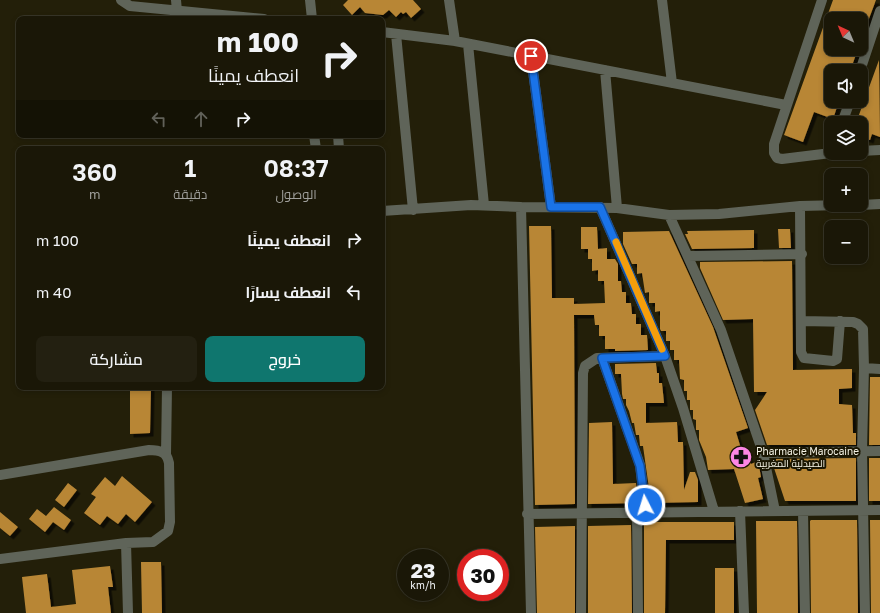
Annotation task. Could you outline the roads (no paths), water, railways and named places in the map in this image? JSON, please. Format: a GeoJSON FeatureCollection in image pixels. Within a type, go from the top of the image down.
{"type":"FeatureCollection","features":[{"type":"Feature","properties":{"kind":"street"},"geometry":{"type":"LineString","coordinates":[[121,0],[130,6],[227,16]]}},
{"type":"Feature","properties":{"kind":"street"},"geometry":{"type":"LineString","coordinates":[[176,0],[177,12]]}},
{"type":"Feature","properties":{"kind":"street"},"geometry":{"type":"LineString","coordinates":[[310,0],[312,16]]}},
{"type":"Feature","properties":{"kind":"street"},"geometry":{"type":"LineString","coordinates":[[449,0],[456,41]]}},
{"type":"Feature","properties":{"kind":"street"},"geometry":{"type":"LineString","coordinates":[[662,0],[672,83]]}},
{"type":"Feature","properties":{"kind":"street"},"geometry":{"type":"LineString","coordinates":[[822,0],[774,144],[776,156],[782,159],[824,154]]}},
{"type":"Feature","properties":{"kind":"street"},"geometry":{"type":"LineString","coordinates":[[862,64],[880,11]]}},
{"type":"Feature","properties":{"kind":"street"},"geometry":{"type":"LineString","coordinates":[[385,32],[456,41],[786,105]]}},
{"type":"Feature","properties":{"kind":"street"},"geometry":{"type":"LineString","coordinates":[[396,34],[413,210]]}},
{"type":"Feature","properties":{"kind":"street"},"geometry":{"type":"LineString","coordinates":[[468,44],[484,204]]}},
{"type":"Feature","properties":{"kind":"street"},"geometry":{"type":"LineString","coordinates":[[531,56],[551,207]]}},
{"type":"Feature","properties":{"kind":"street"},"geometry":{"type":"LineString","coordinates":[[605,70],[617,208]]}},
{"type":"Feature","properties":{"kind":"street"},"geometry":{"type":"LineString","coordinates":[[868,151],[880,150]]}},
{"type":"Feature","properties":{"kind":"street"},"geometry":{"type":"LineString","coordinates":[[385,211],[484,204],[521,207],[600,207],[669,214],[719,214],[800,206],[824,205]]}},
{"type":"Feature","properties":{"kind":"street"},"geometry":{"type":"LineString","coordinates":[[868,204],[880,204]]}},
{"type":"Feature","properties":{"kind":"street"},"geometry":{"type":"LineString","coordinates":[[800,206],[802,254],[801,352],[803,357],[806,359],[833,361],[837,359],[840,321]]}},
{"type":"Feature","properties":{"kind":"street"},"geometry":{"type":"LineString","coordinates":[[521,207],[527,514],[531,613]]}},
{"type":"Feature","properties":{"kind":"street"},"geometry":{"type":"LineString","coordinates":[[600,207],[665,356],[683,408],[714,511]]}},
{"type":"Feature","properties":{"kind":"street"},"geometry":{"type":"LineString","coordinates":[[669,214],[721,330],[763,453],[775,512]]}},
{"type":"Feature","properties":{"kind":"street"},"geometry":{"type":"LineString","coordinates":[[688,256],[802,254]]}},
{"type":"Feature","properties":{"kind":"street"},"geometry":{"type":"LineString","coordinates":[[802,321],[856,322],[863,329],[864,368],[862,451],[866,613]]}},
{"type":"Feature","properties":{"kind":"street"},"geometry":{"type":"LineString","coordinates":[[581,613],[584,366],[588,362],[602,358],[665,356]]}},
{"type":"Feature","properties":{"kind":"street"},"geometry":{"type":"LineString","coordinates":[[602,358],[640,466],[642,513],[638,613]]}},
{"type":"Feature","properties":{"kind":"street"},"geometry":{"type":"LineString","coordinates":[[864,368],[880,369]]}},
{"type":"Feature","properties":{"kind":"street"},"geometry":{"type":"LineString","coordinates":[[0,559],[126,543],[153,542],[168,531],[170,522],[169,463],[166,454],[166,390]]}},
{"type":"Feature","properties":{"kind":"street"},"geometry":{"type":"LineString","coordinates":[[0,474],[149,450],[160,450],[166,454]]}},
{"type":"Feature","properties":{"kind":"street"},"geometry":{"type":"LineString","coordinates":[[763,453],[880,451]]}},
{"type":"Feature","properties":{"kind":"street"},"geometry":{"type":"LineString","coordinates":[[527,514],[880,510]]}},
{"type":"Feature","properties":{"kind":"street"},"geometry":{"type":"LineString","coordinates":[[740,511],[744,613]]}},
{"type":"Feature","properties":{"kind":"street"},"geometry":{"type":"LineString","coordinates":[[803,511],[805,613]]}},
{"type":"Feature","properties":{"kind":"street"},"geometry":{"type":"LineString","coordinates":[[126,543],[128,613]]}},
{"type":"Feature","properties":{"kind":"place","name":"Pharmacie Marocaine الصيدلية المغربية"},"geometry":{"type":"Point","coordinates":[741,457]}}]}
